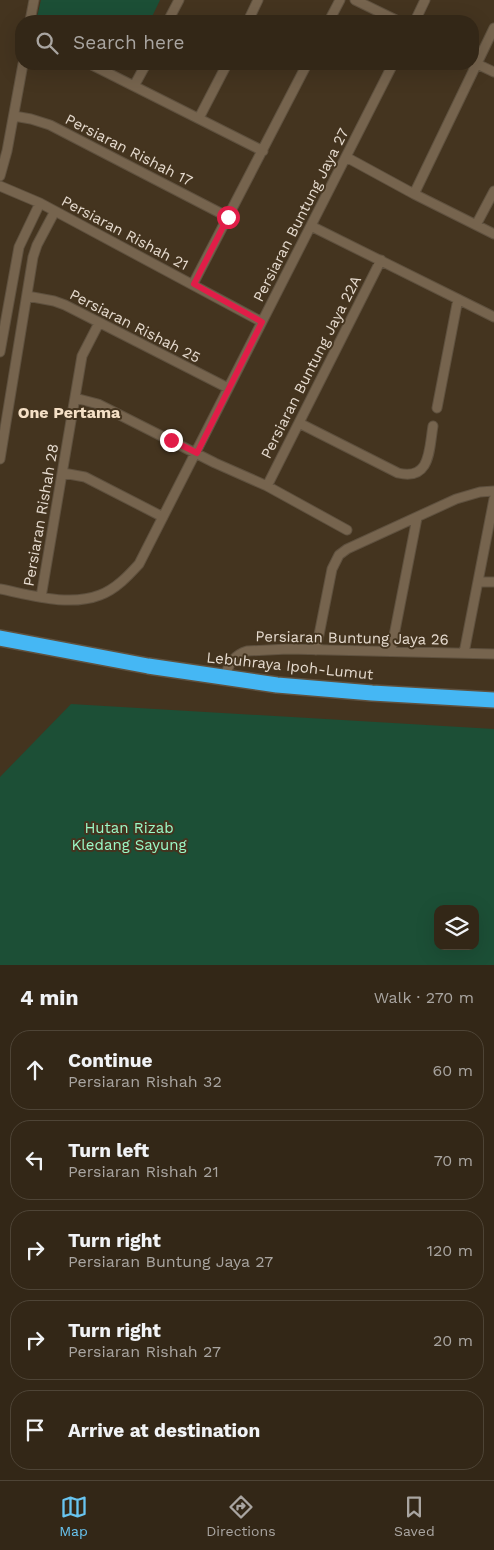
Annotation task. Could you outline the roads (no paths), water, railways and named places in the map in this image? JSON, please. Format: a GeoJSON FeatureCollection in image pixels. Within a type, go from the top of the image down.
{"type":"FeatureCollection","features":[{"type":"Feature","properties":{"kind":"highway","name":"Lebuhraya Ipoh-Lumut"},"geometry":{"type":"LineString","coordinates":[[0,632],[83,654]]}},
{"type":"Feature","properties":{"kind":"highway","name":"Lebuhraya Ipoh-Lumut"},"geometry":{"type":"LineString","coordinates":[[0,638],[148,666],[225,678],[320,689],[494,700]]}},
{"type":"Feature","properties":{"kind":"street"},"geometry":{"type":"LineString","coordinates":[[31,15],[34,0]]}},
{"type":"Feature","properties":{"kind":"street"},"geometry":{"type":"LineString","coordinates":[[171,15],[179,0]]}},
{"type":"Feature","properties":{"kind":"street"},"geometry":{"type":"LineString","coordinates":[[251,15],[258,0]]}},
{"type":"Feature","properties":{"kind":"street"},"geometry":{"type":"LineString","coordinates":[[331,15],[340,0]]}},
{"type":"Feature","properties":{"kind":"street"},"geometry":{"type":"LineString","coordinates":[[355,0],[386,15]]}},
{"type":"Feature","properties":{"kind":"street"},"geometry":{"type":"LineString","coordinates":[[418,15],[425,0]]}},
{"type":"Feature","properties":{"kind":"street"},"geometry":{"type":"LineString","coordinates":[[479,60],[494,28]]}},
{"type":"Feature","properties":{"kind":"street"},"geometry":{"type":"LineString","coordinates":[[479,65],[494,72]]}},
{"type":"Feature","properties":{"kind":"street"},"geometry":{"type":"LineString","coordinates":[[0,176],[14,116],[22,70]]}},
{"type":"Feature","properties":{"kind":"street"},"geometry":{"type":"LineString","coordinates":[[102,70],[263,151]]}},
{"type":"Feature","properties":{"kind":"street"},"geometry":{"type":"LineString","coordinates":[[134,86],[143,70]]}},
{"type":"Feature","properties":{"kind":"street"},"geometry":{"type":"LineString","coordinates":[[199,118],[223,70]]}},
{"type":"Feature","properties":{"kind":"street"},"geometry":{"type":"LineString","coordinates":[[194,284],[304,70]]}},
{"type":"Feature","properties":{"kind":"street","name":"Persiaran Buntung Jaya 27"},"geometry":{"type":"LineString","coordinates":[[0,589],[41,597],[72,600],[100,596],[112,590],[139,564],[390,70]]}},
{"type":"Feature","properties":{"kind":"street"},"geometry":{"type":"LineString","coordinates":[[414,194],[474,70]]}},
{"type":"Feature","properties":{"kind":"street","name":"Persiaran Rishah 17"},"geometry":{"type":"LineString","coordinates":[[14,116],[50,125],[228,217]]}},
{"type":"Feature","properties":{"kind":"street"},"geometry":{"type":"LineString","coordinates":[[346,157],[494,234]]}},
{"type":"Feature","properties":{"kind":"street","name":"Persiaran Rishah 21"},"geometry":{"type":"LineString","coordinates":[[0,186],[40,203],[262,322]]}},
{"type":"Feature","properties":{"kind":"street"},"geometry":{"type":"LineString","coordinates":[[476,225],[494,191]]}},
{"type":"Feature","properties":{"kind":"street"},"geometry":{"type":"LineString","coordinates":[[0,352],[19,248],[40,203]]}},
{"type":"Feature","properties":{"kind":"street"},"geometry":{"type":"LineString","coordinates":[[0,459],[3,423],[37,245],[55,211]]}},
{"type":"Feature","properties":{"kind":"street"},"geometry":{"type":"LineString","coordinates":[[311,226],[494,317]]}},
{"type":"Feature","properties":{"kind":"street","name":"Persiaran Buntung Jaya 22A"},"geometry":{"type":"LineString","coordinates":[[266,486],[380,260]]}},
{"type":"Feature","properties":{"kind":"street","name":"Persiaran Rishah 25"},"geometry":{"type":"LineString","coordinates":[[27,296],[54,301],[228,388]]}},
{"type":"Feature","properties":{"kind":"street"},"geometry":{"type":"LineString","coordinates":[[437,408],[458,299]]}},
{"type":"Feature","properties":{"kind":"street","name":"Persiaran Rishah 28"},"geometry":{"type":"LineString","coordinates":[[41,597],[82,356],[99,323]]}},
{"type":"Feature","properties":{"kind":"street"},"geometry":{"type":"LineString","coordinates":[[75,398],[98,404],[266,486],[348,530]]}},
{"type":"Feature","properties":{"kind":"street"},"geometry":{"type":"LineString","coordinates":[[299,423],[398,473],[408,476],[416,474],[423,469],[434,426]]}},
{"type":"Feature","properties":{"kind":"street"},"geometry":{"type":"LineString","coordinates":[[62,473],[85,477],[163,517]]}},
{"type":"Feature","properties":{"kind":"street"},"geometry":{"type":"LineString","coordinates":[[316,650],[332,569],[339,555],[347,549],[456,499],[480,492],[494,491]]}},
{"type":"Feature","properties":{"kind":"street"},"geometry":{"type":"LineString","coordinates":[[464,654],[494,499]]}},
{"type":"Feature","properties":{"kind":"street"},"geometry":{"type":"LineString","coordinates":[[391,652],[417,518]]}},
{"type":"Feature","properties":{"kind":"street"},"geometry":{"type":"LineString","coordinates":[[478,582],[494,582]]}},
{"type":"Feature","properties":{"kind":"street","name":"Persiaran Buntung Jaya 26"},"geometry":{"type":"LineString","coordinates":[[225,678],[231,661],[247,651],[288,649],[494,654]]}},
{"type":"Feature","properties":{"kind":"district","name":"One Pertama"},"geometry":{"type":"Point","coordinates":[69,412]}},
{"type":"Feature","properties":{"kind":"park label","name":"Hutan Rizab Kledang Sayung"},"geometry":{"type":"Point","coordinates":[129,836]}}]}
